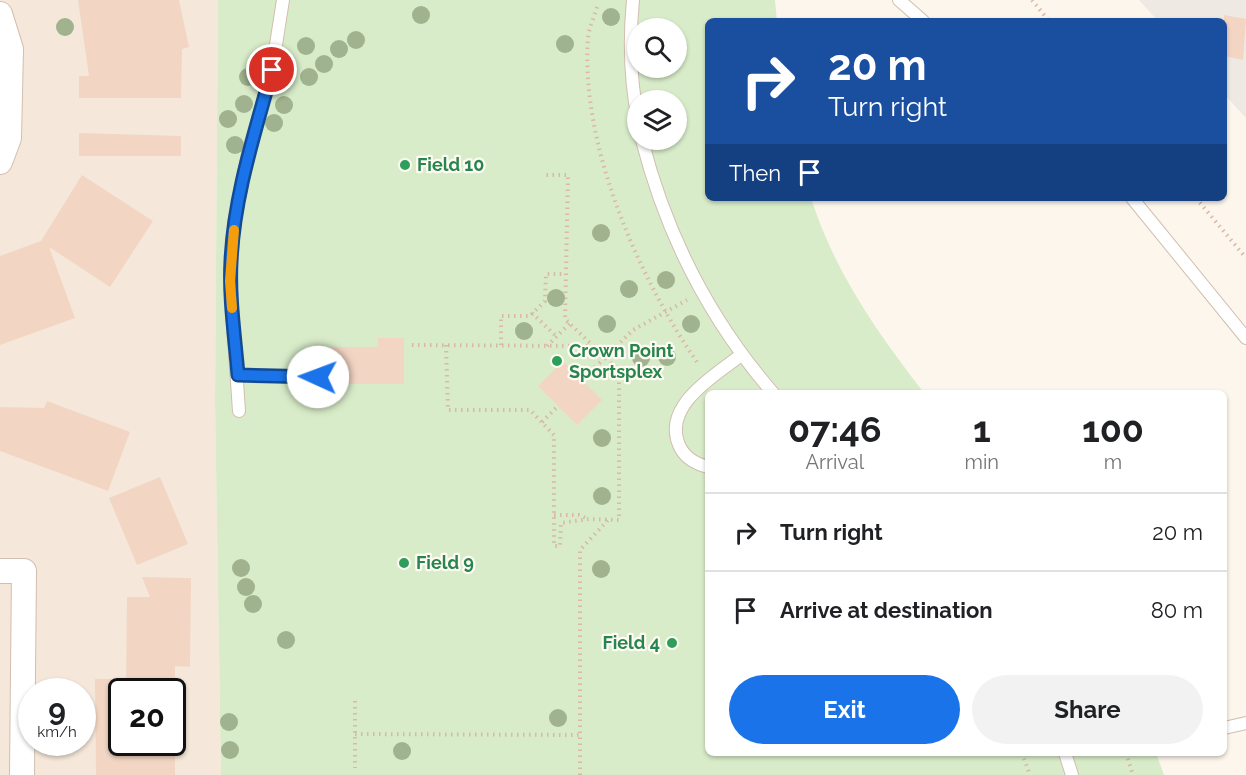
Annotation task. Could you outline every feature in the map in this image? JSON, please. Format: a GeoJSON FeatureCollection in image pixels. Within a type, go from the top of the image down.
{"type":"FeatureCollection","features":[{"type":"Feature","properties":{"kind":"street"},"geometry":{"type":"LineString","coordinates":[[0,14],[11,49],[9,138],[0,162]]}},
{"type":"Feature","properties":{"kind":"street"},"geometry":{"type":"LineString","coordinates":[[12,571],[22,775]]}},
{"type":"Feature","properties":{"kind":"lane"},"geometry":{"type":"LineString","coordinates":[[239,411],[230,281],[234,224],[248,153],[272,70],[283,0]]}},
{"type":"Feature","properties":{"kind":"lane"},"geometry":{"type":"LineString","coordinates":[[632,90],[629,43],[633,0]]}},
{"type":"Feature","properties":{"kind":"lane"},"geometry":{"type":"LineString","coordinates":[[899,0],[920,18]]}},
{"type":"Feature","properties":{"kind":"lane"},"geometry":{"type":"LineString","coordinates":[[645,150],[665,216],[701,292],[741,355],[770,390]]}},
{"type":"Feature","properties":{"kind":"lane"},"geometry":{"type":"LineString","coordinates":[[1134,201],[1246,338]]}},
{"type":"Feature","properties":{"kind":"lane"},"geometry":{"type":"LineString","coordinates":[[705,464],[684,454],[676,435],[678,416],[688,400],[741,355]]}},
{"type":"Feature","properties":{"kind":"lane"},"geometry":{"type":"LineString","coordinates":[[238,375],[318,377]]}},
{"type":"Feature","properties":{"kind":"lane"},"geometry":{"type":"LineString","coordinates":[[1227,727],[1246,723]]}},
{"type":"Feature","properties":{"kind":"lane"},"geometry":{"type":"LineString","coordinates":[[1066,756],[1072,775]]}},
{"type":"Feature","properties":{"kind":"path"},"geometry":{"type":"LineString","coordinates":[[1032,0],[1047,18]]}},
{"type":"Feature","properties":{"kind":"path"},"geometry":{"type":"LineString","coordinates":[[597,7],[588,35],[588,55],[597,131],[610,184],[628,234],[665,312],[703,370]]}},
{"type":"Feature","properties":{"kind":"path"},"geometry":{"type":"LineString","coordinates":[[446,345],[448,410],[530,410],[554,435],[554,546],[560,546],[561,523],[589,519],[619,520],[619,371],[566,319],[568,175],[542,175]]}},
{"type":"Feature","properties":{"kind":"path"},"geometry":{"type":"LineString","coordinates":[[1198,201],[1246,258]]}},
{"type":"Feature","properties":{"kind":"path"},"geometry":{"type":"LineString","coordinates":[[501,345],[501,316],[530,316],[545,301],[546,274],[565,274]]}},
{"type":"Feature","properties":{"kind":"path"},"geometry":{"type":"LineString","coordinates":[[582,380],[633,330],[701,292]]}},
{"type":"Feature","properties":{"kind":"path"},"geometry":{"type":"LineString","coordinates":[[532,313],[556,336]]}},
{"type":"Feature","properties":{"kind":"path"},"geometry":{"type":"LineString","coordinates":[[547,346],[570,323]]}},
{"type":"Feature","properties":{"kind":"path"},"geometry":{"type":"LineString","coordinates":[[412,345],[593,346]]}},
{"type":"Feature","properties":{"kind":"path"},"geometry":{"type":"LineString","coordinates":[[542,422],[558,406]]}},
{"type":"Feature","properties":{"kind":"path"},"geometry":{"type":"LineString","coordinates":[[554,515],[579,515],[589,519]]}},
{"type":"Feature","properties":{"kind":"path"},"geometry":{"type":"LineString","coordinates":[[580,775],[580,549],[609,520]]}},
{"type":"Feature","properties":{"kind":"path"},"geometry":{"type":"LineString","coordinates":[[355,701],[355,768]]}},
{"type":"Feature","properties":{"kind":"path"},"geometry":{"type":"LineString","coordinates":[[355,734],[580,735]]}},
{"type":"Feature","properties":{"kind":"path"},"geometry":{"type":"LineString","coordinates":[[1023,756],[1030,775]]}},
{"type":"Feature","properties":{"kind":"path"},"geometry":{"type":"LineString","coordinates":[[1127,756],[1132,775]]}},
{"type":"Feature","properties":{"kind":"shaded area"},"geometry":{"type":"Polygon","coordinates":[[[0,0],[218,0],[215,401],[221,775],[0,775],[0,0]]]}},
{"type":"Feature","properties":{"kind":"shaded area"},"geometry":{"type":"Polygon","coordinates":[[[1139,0],[1246,0],[1246,118],[1227,97],[1227,18],[1155,18],[1139,0]]]}},
{"type":"Feature","properties":{"kind":"green space","name":"Crown Point Sportsplex"},"geometry":{"type":"Polygon","coordinates":[[[218,0],[775,0],[777,18],[705,18],[705,201],[812,201],[832,252],[845,277],[874,324],[922,390],[705,390],[705,756],[1157,756],[1164,775],[221,775],[215,401],[218,0]]]}},
{"type":"Feature","properties":{"kind":"building"},"geometry":{"type":"Polygon","coordinates":[[[78,0],[179,0],[189,47],[182,49],[181,98],[79,98],[79,76],[89,76],[78,0]]]}},
{"type":"Feature","properties":{"kind":"building"},"geometry":{"type":"Polygon","coordinates":[[[1224,15],[1246,19],[1243,60],[1227,57],[1227,18],[1224,18],[1224,15]]]}},
{"type":"Feature","properties":{"kind":"building"},"geometry":{"type":"Polygon","coordinates":[[[79,133],[181,136],[181,156],[79,156],[79,133]]]}},
{"type":"Feature","properties":{"kind":"building"},"geometry":{"type":"Polygon","coordinates":[[[82,175],[153,221],[110,287],[49,247],[75,318],[0,345],[0,256],[41,241],[82,175]]]}},
{"type":"Feature","properties":{"kind":"building"},"geometry":{"type":"Polygon","coordinates":[[[378,338],[404,338],[404,384],[326,384],[326,347],[378,347],[378,338]]]}},
{"type":"Feature","properties":{"kind":"building"},"geometry":{"type":"Polygon","coordinates":[[[563,361],[602,400],[577,425],[538,386],[563,361]]]}},
{"type":"Feature","properties":{"kind":"building"},"geometry":{"type":"Polygon","coordinates":[[[47,401],[130,432],[108,491],[0,451],[0,407],[44,408],[47,401]]]}},
{"type":"Feature","properties":{"kind":"building"},"geometry":{"type":"Polygon","coordinates":[[[160,477],[188,544],[137,565],[109,498],[160,477]]]}},
{"type":"Feature","properties":{"kind":"building"},"geometry":{"type":"Polygon","coordinates":[[[142,577],[191,578],[190,667],[175,666],[175,678],[126,678],[127,597],[150,597],[142,577]]]}},
{"type":"Feature","properties":{"kind":"building"},"geometry":{"type":"Polygon","coordinates":[[[96,679],[108,679],[108,756],[175,756],[175,775],[96,775],[96,679]]]}},
{"type":"Feature","properties":{"kind":"slow traffic"},"geometry":{"type":"LineString","coordinates":[[232,308],[230,281],[234,230]]}},
{"type":"Feature","properties":{"kind":"place","name":"Field 10"},"geometry":{"type":"Point","coordinates":[405,165]}},
{"type":"Feature","properties":{"kind":"place","name":"Crown Point Sportsplex"},"geometry":{"type":"Point","coordinates":[557,361]}},
{"type":"Feature","properties":{"kind":"place","name":"Field 9"},"geometry":{"type":"Point","coordinates":[404,563]}},
{"type":"Feature","properties":{"kind":"place","name":"Field 4"},"geometry":{"type":"Point","coordinates":[672,643]}},
{"type":"Feature","properties":{"kind":"route"},"geometry":{"type":"LineString","coordinates":[[272,70],[248,153],[234,224],[230,281],[238,375],[318,377]]}}]}
